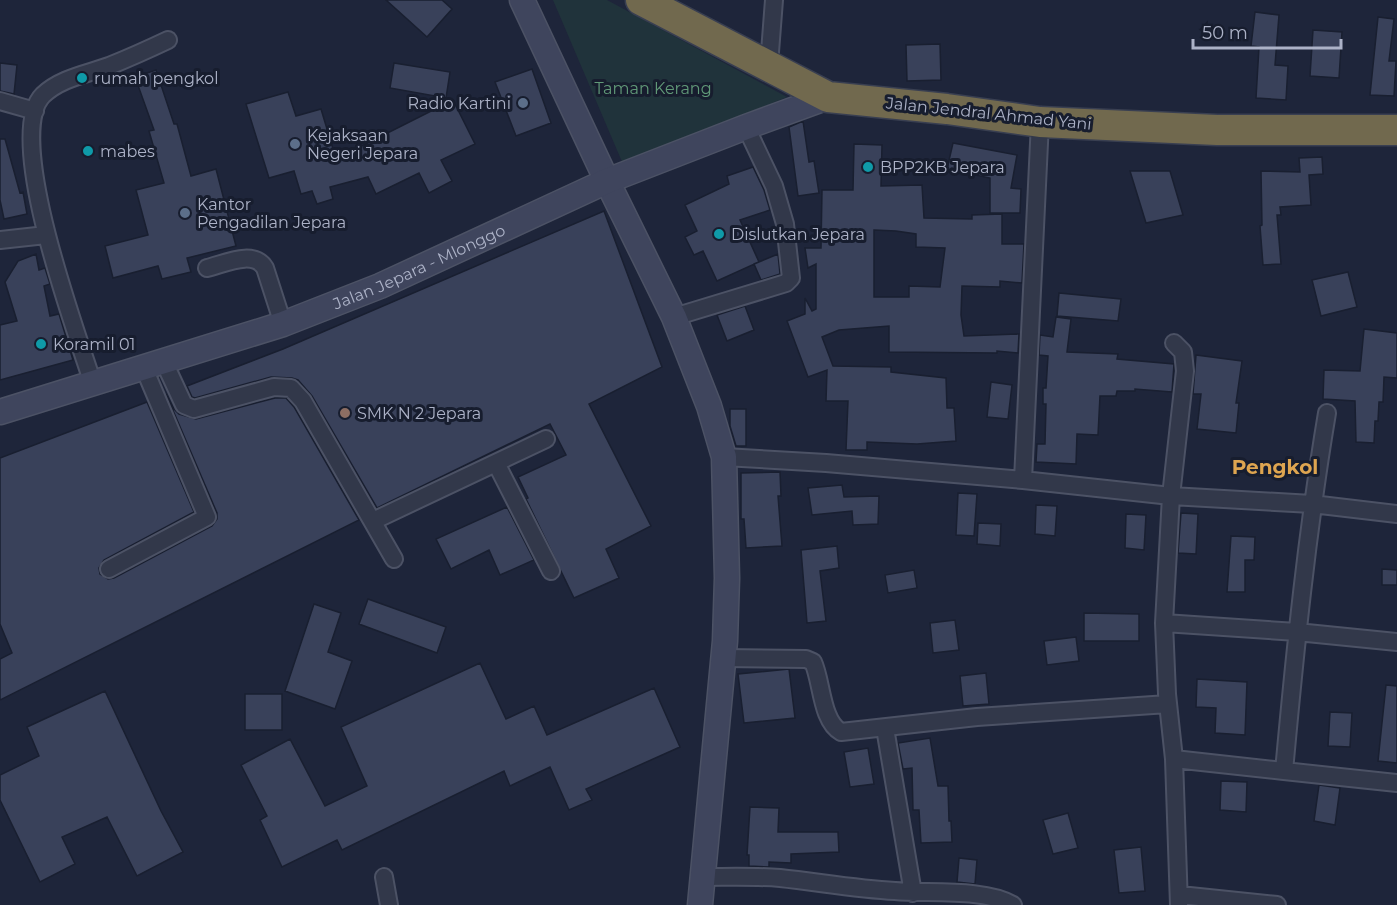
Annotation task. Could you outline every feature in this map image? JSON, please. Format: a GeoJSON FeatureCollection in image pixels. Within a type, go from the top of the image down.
{"type":"FeatureCollection","features":[{"type":"Feature","properties":{"kind":"highway","name":"Jalan Jendral Ahmad Yani"},"geometry":{"type":"LineString","coordinates":[[641,0],[828,97],[947,109],[1040,122],[1217,130],[1397,130]]}},
{"type":"Feature","properties":{"kind":"street"},"geometry":{"type":"LineString","coordinates":[[522,0],[674,317],[709,405],[724,457],[727,578],[723,658],[700,905]]}},
{"type":"Feature","properties":{"kind":"street"},"geometry":{"type":"LineString","coordinates":[[769,65],[774,0]]}},
{"type":"Feature","properties":{"kind":"street"},"geometry":{"type":"LineString","coordinates":[[93,384],[46,235],[36,190],[32,152],[36,104],[51,89],[72,78],[108,66],[168,40]]}},
{"type":"Feature","properties":{"kind":"street","name":"Jalan Jepara - Mlonggo"},"geometry":{"type":"LineString","coordinates":[[0,412],[283,324],[380,286],[608,181],[828,97]]}},
{"type":"Feature","properties":{"kind":"street"},"geometry":{"type":"LineString","coordinates":[[0,100],[35,111]]}},
{"type":"Feature","properties":{"kind":"street"},"geometry":{"type":"LineString","coordinates":[[1023,480],[1040,122]]}},
{"type":"Feature","properties":{"kind":"street"},"geometry":{"type":"LineString","coordinates":[[674,317],[786,284],[791,278],[785,224],[774,186],[746,127]]}},
{"type":"Feature","properties":{"kind":"street"},"geometry":{"type":"LineString","coordinates":[[0,240],[46,235]]}},
{"type":"Feature","properties":{"kind":"street"},"geometry":{"type":"LineString","coordinates":[[207,268],[251,257],[260,261],[265,268],[283,324]]}},
{"type":"Feature","properties":{"kind":"street"},"geometry":{"type":"LineString","coordinates":[[1174,343],[1183,352],[1185,371],[1171,496],[1164,623],[1168,704],[1174,759],[1179,900],[1277,905]]}},
{"type":"Feature","properties":{"kind":"street"},"geometry":{"type":"LineString","coordinates":[[154,365],[184,405],[194,410],[274,387],[291,388],[303,401],[394,560]]}},
{"type":"Feature","properties":{"kind":"street"},"geometry":{"type":"LineString","coordinates":[[109,569],[207,517],[154,365]]}},
{"type":"Feature","properties":{"kind":"street"},"geometry":{"type":"LineString","coordinates":[[1284,771],[1312,504],[1327,413]]}},
{"type":"Feature","properties":{"kind":"street"},"geometry":{"type":"LineString","coordinates":[[373,521],[546,439]]}},
{"type":"Feature","properties":{"kind":"street"},"geometry":{"type":"LineString","coordinates":[[724,457],[1023,480],[1171,496],[1312,504],[1397,514]]}},
{"type":"Feature","properties":{"kind":"street"},"geometry":{"type":"LineString","coordinates":[[496,463],[550,571]]}},
{"type":"Feature","properties":{"kind":"street"},"geometry":{"type":"LineString","coordinates":[[1164,623],[1297,632],[1397,642]]}},
{"type":"Feature","properties":{"kind":"street"},"geometry":{"type":"LineString","coordinates":[[723,658],[806,659],[813,662],[828,715],[834,728],[842,732],[977,717],[1168,704]]}},
{"type":"Feature","properties":{"kind":"street"},"geometry":{"type":"LineString","coordinates":[[885,728],[900,896]]}},
{"type":"Feature","properties":{"kind":"street"},"geometry":{"type":"LineString","coordinates":[[1174,759],[1397,783]]}},
{"type":"Feature","properties":{"kind":"street"},"geometry":{"type":"LineString","coordinates":[[702,877],[779,878],[900,896],[949,893],[987,897],[1013,905]]}},
{"type":"Feature","properties":{"kind":"street"},"geometry":{"type":"LineString","coordinates":[[384,878],[389,905]]}},
{"type":"Feature","properties":{"kind":"green space","name":"Taman Kerang"},"geometry":{"type":"Polygon","coordinates":[[[553,0],[607,0],[787,97],[623,164],[553,0]]]}},
{"type":"Feature","properties":{"kind":"building"},"geometry":{"type":"Polygon","coordinates":[[[386,0],[442,0],[452,9],[427,37],[386,0]]]}},
{"type":"Feature","properties":{"kind":"building"},"geometry":{"type":"Polygon","coordinates":[[[1255,12],[1279,15],[1275,65],[1288,66],[1286,100],[1256,98],[1259,47],[1251,46],[1255,12]]]}},
{"type":"Feature","properties":{"kind":"building"},"geometry":{"type":"Polygon","coordinates":[[[1378,17],[1394,19],[1389,61],[1396,61],[1394,96],[1370,95],[1378,17]]]}},
{"type":"Feature","properties":{"kind":"building"},"geometry":{"type":"Polygon","coordinates":[[[1313,30],[1342,32],[1339,78],[1310,76],[1313,30]]]}},
{"type":"Feature","properties":{"kind":"building"},"geometry":{"type":"Polygon","coordinates":[[[940,44],[941,80],[907,81],[906,45],[940,44]]]}},
{"type":"Feature","properties":{"kind":"building"},"geometry":{"type":"Polygon","coordinates":[[[0,63],[17,65],[14,94],[0,91],[0,63]]]}},
{"type":"Feature","properties":{"kind":"building"},"geometry":{"type":"Polygon","coordinates":[[[394,63],[450,72],[446,98],[390,88],[394,63]]]}},
{"type":"Feature","properties":{"kind":"building","name":"Radio Kartini"},"geometry":{"type":"Polygon","coordinates":[[[532,69],[551,123],[516,136],[495,82],[532,69]]]}},
{"type":"Feature","properties":{"kind":"building","name":"Kantor Pengadilan Jepara"},"geometry":{"type":"Polygon","coordinates":[[[156,70],[174,124],[177,124],[191,176],[216,169],[236,246],[187,258],[191,272],[162,279],[158,266],[113,278],[105,246],[148,235],[136,190],[164,183],[149,131],[154,130],[135,77],[156,70]]]}},
{"type":"Feature","properties":{"kind":"building"},"geometry":{"type":"Polygon","coordinates":[[[288,92],[296,116],[321,109],[336,159],[453,100],[475,144],[441,160],[452,181],[429,193],[419,173],[376,194],[368,177],[330,187],[333,199],[317,204],[312,191],[301,194],[294,171],[269,178],[246,104],[288,92]]]}},
{"type":"Feature","properties":{"kind":"building"},"geometry":{"type":"Polygon","coordinates":[[[803,121],[809,162],[814,161],[819,193],[798,196],[789,127],[803,121]]]}},
{"type":"Feature","properties":{"kind":"building"},"geometry":{"type":"Polygon","coordinates":[[[0,139],[5,139],[20,193],[23,192],[27,214],[4,219],[0,200],[0,139]]]}},
{"type":"Feature","properties":{"kind":"building"},"geometry":{"type":"Polygon","coordinates":[[[953,143],[1017,155],[1011,188],[1021,189],[1020,213],[990,213],[990,178],[947,169],[953,143]]]}},
{"type":"Feature","properties":{"kind":"building"},"geometry":{"type":"Polygon","coordinates":[[[854,144],[882,145],[881,186],[922,185],[924,218],[972,219],[972,215],[1002,214],[1002,244],[1024,244],[1022,283],[1000,281],[1000,287],[962,286],[961,315],[964,336],[1019,334],[1018,353],[997,351],[997,353],[889,352],[889,326],[839,330],[822,337],[833,366],[891,367],[891,372],[946,378],[947,408],[954,408],[956,441],[917,444],[867,442],[867,450],[846,450],[848,401],[826,401],[827,370],[808,377],[787,321],[805,314],[805,298],[812,311],[816,309],[816,264],[808,268],[805,248],[821,248],[822,190],[853,190],[854,144]],[[874,230],[874,297],[909,297],[909,286],[940,287],[945,248],[916,247],[916,234],[874,230]]]}},
{"type":"Feature","properties":{"kind":"building"},"geometry":{"type":"Polygon","coordinates":[[[1322,157],[1323,174],[1309,175],[1311,205],[1280,207],[1281,215],[1277,215],[1281,264],[1263,265],[1260,226],[1262,225],[1261,171],[1300,172],[1299,158],[1322,157]]]}},
{"type":"Feature","properties":{"kind":"building","name":"Dislutkan Jepara"},"geometry":{"type":"Polygon","coordinates":[[[753,167],[770,210],[740,220],[759,262],[717,281],[703,251],[694,255],[685,237],[697,231],[685,205],[729,184],[727,176],[753,167]]]}},
{"type":"Feature","properties":{"kind":"building"},"geometry":{"type":"Polygon","coordinates":[[[1130,171],[1170,171],[1183,215],[1146,223],[1130,171]]]}},
{"type":"Feature","properties":{"kind":"building"},"geometry":{"type":"Polygon","coordinates":[[[604,211],[662,367],[589,404],[651,526],[606,549],[619,578],[574,598],[526,499],[528,498],[518,477],[566,455],[550,424],[377,508],[312,396],[298,380],[271,377],[195,398],[192,397],[187,386],[283,349],[604,211]]]}},
{"type":"Feature","properties":{"kind":"building"},"geometry":{"type":"Polygon","coordinates":[[[36,254],[39,270],[45,268],[50,284],[44,286],[50,316],[59,314],[73,360],[0,380],[0,325],[17,321],[5,282],[18,261],[36,254]]]}},
{"type":"Feature","properties":{"kind":"building"},"geometry":{"type":"Polygon","coordinates":[[[778,254],[780,274],[761,280],[754,264],[778,254]]]}},
{"type":"Feature","properties":{"kind":"building"},"geometry":{"type":"Polygon","coordinates":[[[1348,272],[1357,307],[1321,316],[1312,280],[1348,272]]]}},
{"type":"Feature","properties":{"kind":"building"},"geometry":{"type":"Polygon","coordinates":[[[1059,293],[1121,299],[1118,321],[1057,316],[1059,293]]]}},
{"type":"Feature","properties":{"kind":"building"},"geometry":{"type":"Polygon","coordinates":[[[745,306],[754,330],[727,341],[717,315],[745,306]]]}},
{"type":"Feature","properties":{"kind":"building"},"geometry":{"type":"Polygon","coordinates":[[[1056,317],[1071,319],[1067,352],[1118,354],[1117,359],[1174,364],[1172,392],[1135,389],[1135,391],[1117,391],[1116,396],[1100,396],[1098,435],[1077,434],[1076,464],[1036,462],[1037,444],[1045,444],[1046,404],[1043,404],[1043,388],[1046,388],[1048,356],[1039,355],[1040,335],[1053,337],[1056,317]]]}},
{"type":"Feature","properties":{"kind":"building"},"geometry":{"type":"Polygon","coordinates":[[[1364,329],[1397,333],[1397,378],[1384,377],[1383,402],[1379,402],[1374,443],[1356,442],[1355,401],[1323,399],[1324,370],[1360,371],[1364,329]]]}},
{"type":"Feature","properties":{"kind":"building"},"geometry":{"type":"Polygon","coordinates":[[[1196,355],[1242,361],[1236,403],[1239,403],[1236,433],[1197,429],[1201,394],[1193,394],[1196,355]]]}},
{"type":"Feature","properties":{"kind":"building"},"geometry":{"type":"Polygon","coordinates":[[[991,382],[1012,385],[1008,419],[987,417],[991,382]]]}},
{"type":"Feature","properties":{"kind":"building"},"geometry":{"type":"Polygon","coordinates":[[[166,394],[179,414],[196,419],[275,398],[286,398],[294,407],[359,520],[0,700],[0,659],[12,653],[0,624],[0,458],[147,402],[194,512],[104,560],[99,568],[100,574],[108,579],[114,578],[212,526],[217,519],[217,513],[166,394]]]}},
{"type":"Feature","properties":{"kind":"building"},"geometry":{"type":"Polygon","coordinates":[[[730,409],[746,409],[746,446],[736,446],[730,426],[730,409]]]}},
{"type":"Feature","properties":{"kind":"building"},"geometry":{"type":"Polygon","coordinates":[[[780,472],[781,496],[778,496],[782,546],[746,548],[744,519],[741,519],[741,473],[780,472]]]}},
{"type":"Feature","properties":{"kind":"building"},"geometry":{"type":"Polygon","coordinates":[[[842,485],[844,497],[879,496],[878,524],[853,525],[852,511],[812,515],[808,488],[842,485]]]}},
{"type":"Feature","properties":{"kind":"building"},"geometry":{"type":"Polygon","coordinates":[[[958,493],[977,494],[974,536],[956,535],[958,493]]]}},
{"type":"Feature","properties":{"kind":"building"},"geometry":{"type":"Polygon","coordinates":[[[1036,505],[1057,506],[1055,536],[1035,534],[1036,505]]]}},
{"type":"Feature","properties":{"kind":"building"},"geometry":{"type":"Polygon","coordinates":[[[507,507],[534,560],[500,575],[489,550],[451,569],[436,539],[507,507]]]}},
{"type":"Feature","properties":{"kind":"building"},"geometry":{"type":"Polygon","coordinates":[[[1181,513],[1198,514],[1196,554],[1178,553],[1181,513]]]}},
{"type":"Feature","properties":{"kind":"building"},"geometry":{"type":"Polygon","coordinates":[[[1126,514],[1146,515],[1144,550],[1125,548],[1126,514]]]}},
{"type":"Feature","properties":{"kind":"building"},"geometry":{"type":"Polygon","coordinates":[[[978,523],[1001,524],[1000,546],[977,544],[978,523]]]}},
{"type":"Feature","properties":{"kind":"building"},"geometry":{"type":"Polygon","coordinates":[[[1231,536],[1255,537],[1254,560],[1245,560],[1245,592],[1227,592],[1231,536]]]}},
{"type":"Feature","properties":{"kind":"building"},"geometry":{"type":"Polygon","coordinates":[[[837,546],[839,568],[820,571],[826,621],[807,623],[801,550],[837,546]]]}},
{"type":"Feature","properties":{"kind":"building"},"geometry":{"type":"Polygon","coordinates":[[[1382,569],[1397,570],[1397,585],[1382,585],[1382,569]]]}},
{"type":"Feature","properties":{"kind":"building"},"geometry":{"type":"Polygon","coordinates":[[[914,570],[917,588],[888,593],[885,575],[914,570]]]}},
{"type":"Feature","properties":{"kind":"building"},"geometry":{"type":"Polygon","coordinates":[[[368,599],[446,627],[437,653],[359,624],[368,599]]]}},
{"type":"Feature","properties":{"kind":"building"},"geometry":{"type":"Polygon","coordinates":[[[314,604],[341,613],[328,652],[352,661],[335,709],[285,691],[314,604]]]}},
{"type":"Feature","properties":{"kind":"building"},"geometry":{"type":"Polygon","coordinates":[[[1084,613],[1139,614],[1139,641],[1084,641],[1084,613]]]}},
{"type":"Feature","properties":{"kind":"building"},"geometry":{"type":"Polygon","coordinates":[[[955,620],[959,650],[933,653],[930,623],[955,620]]]}},
{"type":"Feature","properties":{"kind":"building"},"geometry":{"type":"Polygon","coordinates":[[[1076,637],[1079,661],[1047,665],[1044,641],[1076,637]]]}},
{"type":"Feature","properties":{"kind":"building"},"geometry":{"type":"Polygon","coordinates":[[[480,663],[506,719],[534,706],[547,735],[654,688],[680,747],[586,789],[592,800],[569,810],[550,767],[510,786],[504,771],[342,850],[337,840],[282,867],[260,820],[267,816],[241,765],[290,739],[325,806],[367,786],[341,727],[480,663]]]}},
{"type":"Feature","properties":{"kind":"building"},"geometry":{"type":"Polygon","coordinates":[[[789,669],[795,718],[744,723],[738,674],[789,669]]]}},
{"type":"Feature","properties":{"kind":"building"},"geometry":{"type":"Polygon","coordinates":[[[986,673],[989,704],[963,706],[960,676],[986,673]]]}},
{"type":"Feature","properties":{"kind":"building"},"geometry":{"type":"Polygon","coordinates":[[[1197,679],[1247,682],[1245,735],[1215,733],[1216,708],[1196,707],[1197,679]]]}},
{"type":"Feature","properties":{"kind":"building"},"geometry":{"type":"Polygon","coordinates":[[[1386,685],[1397,686],[1397,763],[1378,761],[1386,685]]]}},
{"type":"Feature","properties":{"kind":"building"},"geometry":{"type":"Polygon","coordinates":[[[105,691],[161,811],[183,852],[137,876],[107,817],[62,837],[75,864],[40,882],[0,800],[0,775],[39,756],[27,727],[105,691]]]}},
{"type":"Feature","properties":{"kind":"building"},"geometry":{"type":"Polygon","coordinates":[[[245,694],[282,694],[282,730],[245,730],[245,694]]]}},
{"type":"Feature","properties":{"kind":"building"},"geometry":{"type":"Polygon","coordinates":[[[1330,712],[1352,713],[1350,747],[1328,746],[1330,712]]]}},
{"type":"Feature","properties":{"kind":"building"},"geometry":{"type":"Polygon","coordinates":[[[930,738],[938,786],[948,786],[952,842],[921,843],[919,810],[913,810],[912,768],[903,769],[898,743],[930,738]]]}},
{"type":"Feature","properties":{"kind":"building"},"geometry":{"type":"Polygon","coordinates":[[[868,748],[874,784],[850,787],[844,752],[868,748]]]}},
{"type":"Feature","properties":{"kind":"building"},"geometry":{"type":"Polygon","coordinates":[[[1221,781],[1247,782],[1246,812],[1220,810],[1221,781]]]}},
{"type":"Feature","properties":{"kind":"building"},"geometry":{"type":"Polygon","coordinates":[[[1319,785],[1340,788],[1335,825],[1314,821],[1319,785]]]}},
{"type":"Feature","properties":{"kind":"building"},"geometry":{"type":"Polygon","coordinates":[[[750,807],[779,808],[778,832],[838,832],[839,852],[791,854],[791,863],[769,862],[769,867],[749,866],[749,855],[747,855],[750,807]]]}},
{"type":"Feature","properties":{"kind":"building"},"geometry":{"type":"Polygon","coordinates":[[[1068,813],[1078,848],[1053,854],[1043,820],[1068,813]]]}},
{"type":"Feature","properties":{"kind":"building"},"geometry":{"type":"Polygon","coordinates":[[[1141,847],[1145,891],[1119,893],[1114,850],[1141,847]]]}},
{"type":"Feature","properties":{"kind":"building"},"geometry":{"type":"Polygon","coordinates":[[[959,858],[977,860],[975,884],[957,882],[959,858]]]}},
{"type":"Feature","properties":{"kind":"place","name":"rumah pengkol"},"geometry":{"type":"Point","coordinates":[82,78]}},
{"type":"Feature","properties":{"kind":"place","name":"Radio Kartini"},"geometry":{"type":"Point","coordinates":[523,103]}},
{"type":"Feature","properties":{"kind":"place","name":"Kejaksaan Negeri Jepara"},"geometry":{"type":"Point","coordinates":[295,144]}},
{"type":"Feature","properties":{"kind":"place","name":"mabes"},"geometry":{"type":"Point","coordinates":[88,151]}},
{"type":"Feature","properties":{"kind":"place","name":"BPP2KB Jepara"},"geometry":{"type":"Point","coordinates":[868,167]}},
{"type":"Feature","properties":{"kind":"place","name":"Kantor Pengadilan Jepara"},"geometry":{"type":"Point","coordinates":[185,213]}},
{"type":"Feature","properties":{"kind":"place","name":"Dislutkan Jepara"},"geometry":{"type":"Point","coordinates":[719,234]}},
{"type":"Feature","properties":{"kind":"place","name":"Koramil 01"},"geometry":{"type":"Point","coordinates":[41,344]}},
{"type":"Feature","properties":{"kind":"place","name":"SMK N 2 Jepara"},"geometry":{"type":"Point","coordinates":[345,413]}},
{"type":"Feature","properties":{"kind":"district","name":"Pengkol"},"geometry":{"type":"Point","coordinates":[1275,467]}}]}
